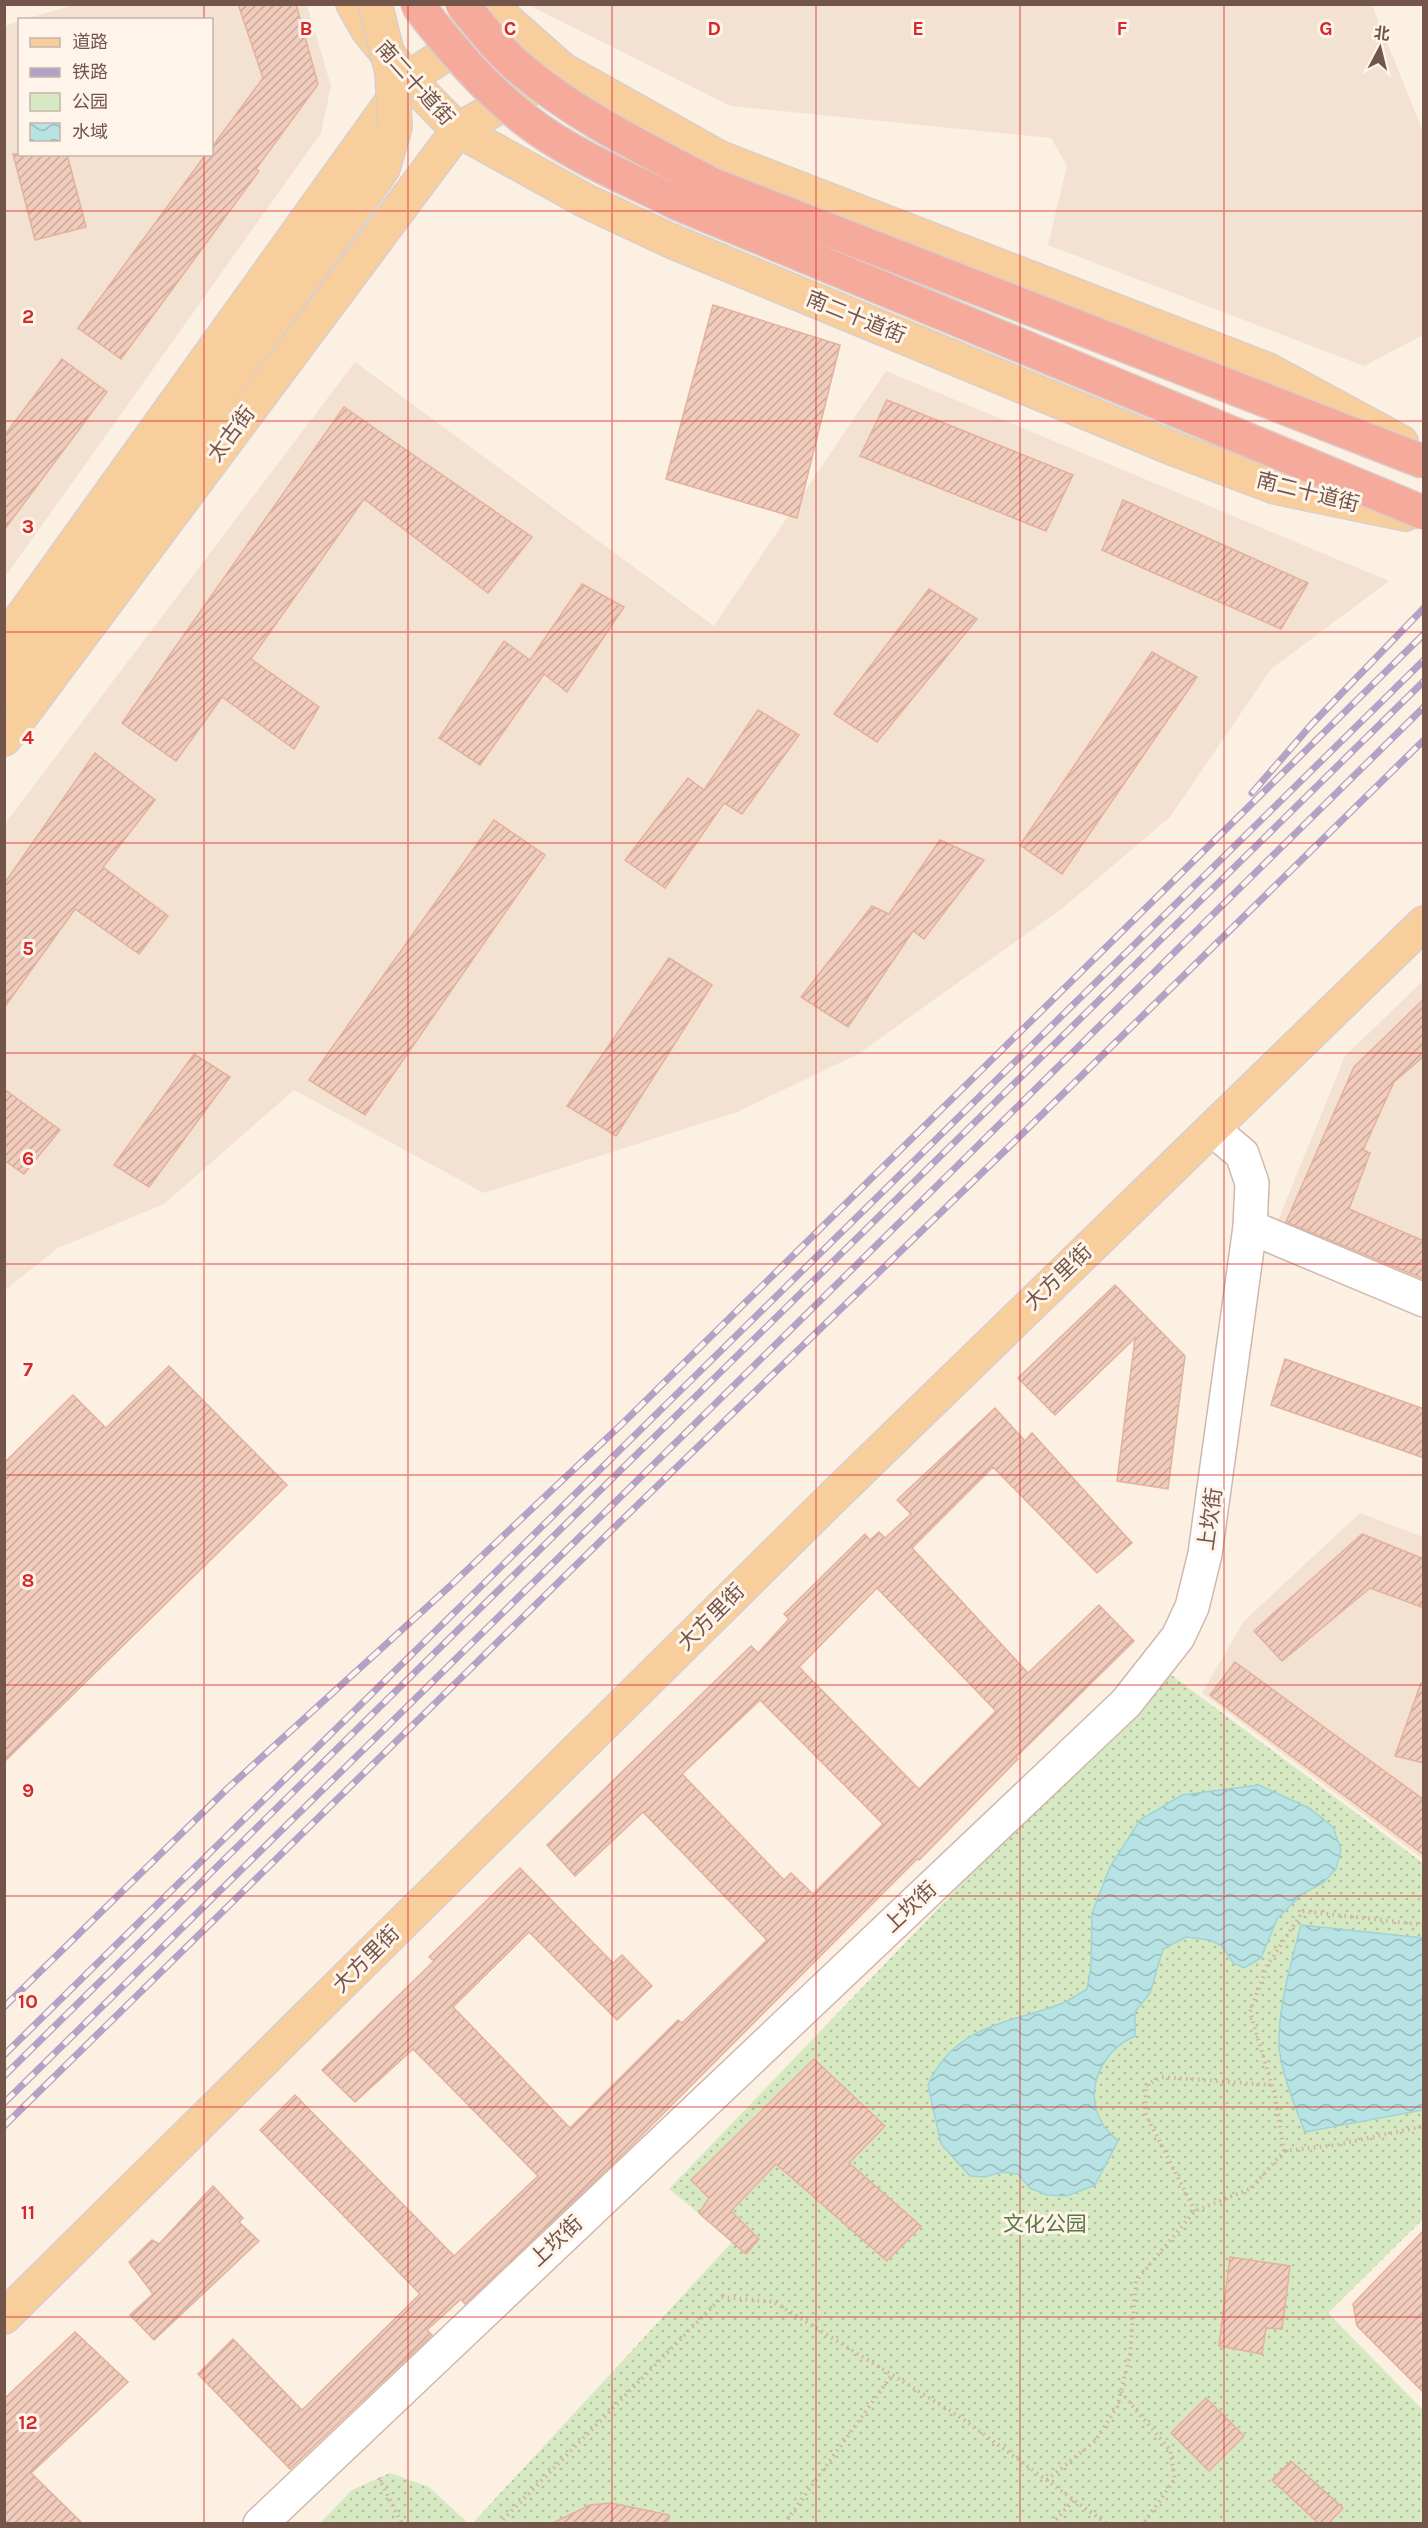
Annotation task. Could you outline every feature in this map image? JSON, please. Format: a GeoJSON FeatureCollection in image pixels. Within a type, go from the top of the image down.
{"type":"FeatureCollection","features":[{"type":"Feature","properties":{"kind":"highway"},"geometry":{"type":"LineString","coordinates":[[417,4],[450,49],[486,85],[528,122],[595,163],[677,203],[1424,513]]}},
{"type":"Feature","properties":{"kind":"highway"},"geometry":{"type":"LineString","coordinates":[[462,4],[513,62],[556,97],[625,139],[711,184],[1424,462]]}},
{"type":"Feature","properties":{"kind":"main road","name":"南二十道街"},"geometry":{"type":"LineString","coordinates":[[353,4],[368,30],[408,79],[458,130],[586,201],[669,240],[1177,450],[1275,487],[1424,518]]}},
{"type":"Feature","properties":{"kind":"main road","name":"太古街"},"geometry":{"type":"LineString","coordinates":[[4,689],[383,168],[395,127],[392,72],[375,4]]}},
{"type":"Feature","properties":{"kind":"main road"},"geometry":{"type":"LineString","coordinates":[[4,642],[408,79],[498,10],[563,70],[720,158],[1268,370],[1424,455]]}},
{"type":"Feature","properties":{"kind":"main road"},"geometry":{"type":"LineString","coordinates":[[458,130],[563,70]]}},
{"type":"Feature","properties":{"kind":"main road","name":"太古街"},"geometry":{"type":"LineString","coordinates":[[4,739],[458,130]]}},
{"type":"Feature","properties":{"kind":"main road","name":"大方里街"},"geometry":{"type":"LineString","coordinates":[[4,2317],[833,1497],[1424,923]]}},
{"type":"Feature","properties":{"kind":"main road","name":"大方里街"},"geometry":{"type":"LineString","coordinates":[[4,2336],[1225,1140],[1424,950]]}},
{"type":"Feature","properties":{"kind":"street","name":"上坎街"},"geometry":{"type":"LineString","coordinates":[[260,2523],[1126,1703],[1178,1637],[1192,1607],[1205,1554],[1250,1227],[1252,1183],[1242,1154],[1225,1140]]}},
{"type":"Feature","properties":{"kind":"street"},"geometry":{"type":"LineString","coordinates":[[1250,1227],[1424,1300]]}},
{"type":"Feature","properties":{"kind":"path"},"geometry":{"type":"LineString","coordinates":[[1284,2151],[1271,2085],[1250,2012],[1267,1966],[1303,1911],[1424,1925]]}},
{"type":"Feature","properties":{"kind":"path"},"geometry":{"type":"LineString","coordinates":[[1195,2211],[1145,2113],[1146,2085],[1162,2078],[1271,2085]]}},
{"type":"Feature","properties":{"kind":"path"},"geometry":{"type":"LineString","coordinates":[[1047,2480],[1095,2441],[1117,2407],[1130,2355],[1136,2281],[1195,2211],[1252,2188],[1284,2151],[1336,2145],[1424,2126]]}},
{"type":"Feature","properties":{"kind":"path"},"geometry":{"type":"LineString","coordinates":[[500,2523],[722,2297],[774,2302],[957,2415],[1107,2523]]}},
{"type":"Feature","properties":{"kind":"path"},"geometry":{"type":"LineString","coordinates":[[784,2523],[892,2375]]}},
{"type":"Feature","properties":{"kind":"path"},"geometry":{"type":"LineString","coordinates":[[1121,2391],[1170,2450],[1175,2479],[1143,2523]]}},
{"type":"Feature","properties":{"kind":"path"},"geometry":{"type":"LineString","coordinates":[[379,2478],[402,2523]]}},
{"type":"Feature","properties":{"kind":"path"},"geometry":{"type":"LineString","coordinates":[[1052,2523],[1074,2499]]}},
{"type":"Feature","properties":{"kind":"shaded area"},"geometry":{"type":"Polygon","coordinates":[[[74,5],[307,5],[331,86],[321,133],[5,577],[5,26],[18,21],[18,156],[213,156],[213,18],[28,18],[74,5]]]}},
{"type":"Feature","properties":{"kind":"shaded area"},"geometry":{"type":"Polygon","coordinates":[[[529,5],[1372,5],[1423,132],[1423,335],[1364,366],[1048,245],[1067,166],[1051,138],[731,106],[529,5]]]}},
{"type":"Feature","properties":{"kind":"shaded area"},"geometry":{"type":"Polygon","coordinates":[[[355,362],[714,626],[886,371],[1389,581],[1271,669],[1170,817],[1064,907],[858,1054],[737,1112],[484,1193],[294,1090],[164,1204],[58,1248],[5,1290],[4,825],[355,362]]]}},
{"type":"Feature","properties":{"kind":"shaded area"},"geometry":{"type":"Polygon","coordinates":[[[1423,981],[1423,1292],[1275,1228],[1345,1056],[1423,981]]]}},
{"type":"Feature","properties":{"kind":"shaded area"},"geometry":{"type":"Polygon","coordinates":[[[1360,1513],[1423,1537],[1423,1859],[1202,1693],[1244,1621],[1360,1513]]]}},
{"type":"Feature","properties":{"kind":"green space","name":"文化公园"},"geometry":{"type":"Polygon","coordinates":[[[1166,1671],[1423,1863],[1423,2219],[1328,2313],[1423,2410],[1423,2523],[472,2524],[733,2241],[669,2189],[1166,1671]]]}},
{"type":"Feature","properties":{"kind":"green space"},"geometry":{"type":"Polygon","coordinates":[[[390,2473],[429,2487],[468,2523],[320,2523],[352,2490],[390,2473]]]}},
{"type":"Feature","properties":{"kind":"water"},"geometry":{"type":"Polygon","coordinates":[[[1259,1785],[1309,1808],[1333,1827],[1341,1850],[1336,1869],[1323,1883],[1302,1894],[1277,1919],[1261,1958],[1244,1968],[1233,1963],[1222,1946],[1210,1940],[1186,1937],[1163,1949],[1150,1993],[1135,2012],[1135,2036],[1113,2051],[1099,2072],[1095,2084],[1094,2097],[1097,2110],[1104,2126],[1118,2141],[1095,2185],[1067,2196],[1047,2195],[1030,2188],[1018,2174],[1001,2172],[985,2177],[970,2176],[941,2144],[928,2085],[939,2065],[952,2050],[983,2030],[1062,2004],[1087,1989],[1091,1966],[1092,1913],[1110,1867],[1140,1820],[1182,1795],[1259,1785]]]}},
{"type":"Feature","properties":{"kind":"water"},"geometry":{"type":"Polygon","coordinates":[[[1301,1925],[1423,1938],[1423,2110],[1305,2132],[1285,2076],[1279,2043],[1283,1998],[1301,1925]]]}},
{"type":"Feature","properties":{"kind":"building"},"geometry":{"type":"Polygon","coordinates":[[[238,4],[296,4],[318,84],[256,169],[259,171],[121,359],[78,328],[205,156],[213,156],[213,146],[263,78],[238,4]]]}},
{"type":"Feature","properties":{"kind":"building"},"geometry":{"type":"Polygon","coordinates":[[[13,154],[18,154],[18,156],[68,156],[86,227],[35,240],[13,154]]]}},
{"type":"Feature","properties":{"kind":"building"},"geometry":{"type":"Polygon","coordinates":[[[713,305],[840,345],[797,518],[666,479],[713,305]]]}},
{"type":"Feature","properties":{"kind":"building"},"geometry":{"type":"Polygon","coordinates":[[[62,359],[107,392],[4,530],[4,436],[62,359]]]}},
{"type":"Feature","properties":{"kind":"building"},"geometry":{"type":"Polygon","coordinates":[[[887,400],[1073,475],[1046,531],[860,456],[887,400]]]}},
{"type":"Feature","properties":{"kind":"building"},"geometry":{"type":"Polygon","coordinates":[[[344,407],[532,537],[488,593],[364,499],[251,659],[319,707],[294,749],[222,697],[176,761],[122,723],[344,407]]]}},
{"type":"Feature","properties":{"kind":"building"},"geometry":{"type":"Polygon","coordinates":[[[1123,500],[1308,583],[1281,629],[1102,550],[1123,500]]]}},
{"type":"Feature","properties":{"kind":"building"},"geometry":{"type":"Polygon","coordinates":[[[582,584],[624,607],[567,692],[544,674],[480,765],[439,738],[504,641],[530,660],[582,584]]]}},
{"type":"Feature","properties":{"kind":"building"},"geometry":{"type":"Polygon","coordinates":[[[929,589],[977,619],[877,742],[834,714],[929,589]]]}},
{"type":"Feature","properties":{"kind":"building"},"geometry":{"type":"Polygon","coordinates":[[[1152,652],[1197,677],[1062,874],[1020,845],[1152,652]]]}},
{"type":"Feature","properties":{"kind":"building"},"geometry":{"type":"Polygon","coordinates":[[[758,710],[799,735],[742,814],[724,803],[665,888],[625,860],[688,778],[704,790],[758,710]]]}},
{"type":"Feature","properties":{"kind":"building"},"geometry":{"type":"Polygon","coordinates":[[[95,753],[155,800],[103,867],[168,916],[139,954],[75,909],[4,1008],[4,884],[95,753]]]}},
{"type":"Feature","properties":{"kind":"building"},"geometry":{"type":"Polygon","coordinates":[[[494,820],[545,855],[365,1115],[309,1080],[494,820]]]}},
{"type":"Feature","properties":{"kind":"building"},"geometry":{"type":"Polygon","coordinates":[[[940,840],[984,860],[924,939],[913,931],[848,1027],[801,997],[872,906],[889,914],[940,840]]]}},
{"type":"Feature","properties":{"kind":"building"},"geometry":{"type":"Polygon","coordinates":[[[669,958],[712,985],[616,1136],[567,1106],[669,958]]]}},
{"type":"Feature","properties":{"kind":"building"},"geometry":{"type":"Polygon","coordinates":[[[1424,999],[1424,1056],[1394,1082],[1363,1150],[1370,1153],[1349,1209],[1424,1241],[1424,1279],[1286,1222],[1354,1067],[1424,999]]]}},
{"type":"Feature","properties":{"kind":"building"},"geometry":{"type":"Polygon","coordinates":[[[194,1054],[230,1077],[149,1187],[114,1165],[194,1054]]]}},
{"type":"Feature","properties":{"kind":"building"},"geometry":{"type":"Polygon","coordinates":[[[4,1089],[60,1130],[24,1174],[4,1160],[4,1089]]]}},
{"type":"Feature","properties":{"kind":"building"},"geometry":{"type":"Polygon","coordinates":[[[1115,1285],[1185,1356],[1168,1489],[1117,1481],[1135,1338],[1055,1415],[1018,1378],[1115,1285]]]}},
{"type":"Feature","properties":{"kind":"building"},"geometry":{"type":"Polygon","coordinates":[[[1285,1359],[1424,1409],[1424,1458],[1271,1405],[1285,1359]]]}},
{"type":"Feature","properties":{"kind":"building"},"geometry":{"type":"Polygon","coordinates":[[[169,1366],[287,1485],[4,1762],[4,1463],[73,1395],[106,1428],[169,1366]]]}},
{"type":"Feature","properties":{"kind":"building"},"geometry":{"type":"Polygon","coordinates":[[[995,1408],[1025,1441],[1032,1433],[1132,1543],[1097,1573],[993,1467],[912,1548],[1028,1673],[1099,1605],[1134,1641],[1016,1757],[1018,1759],[919,1860],[917,1859],[625,2152],[465,2304],[461,2299],[427,2330],[432,2335],[290,2469],[198,2374],[233,2339],[302,2410],[420,2294],[260,2130],[295,2095],[454,2256],[538,2176],[413,2049],[355,2102],[322,2070],[434,1961],[429,1957],[520,1868],[613,1963],[622,1955],[652,1986],[617,2020],[529,1932],[453,2007],[570,2128],[678,2020],[682,2023],[767,1940],[643,1812],[575,1876],[547,1845],[751,1646],[758,1653],[789,1619],[784,1614],[865,1534],[870,1540],[879,1532],[885,1538],[911,1514],[897,1500],[995,1408]],[[877,1588],[799,1667],[919,1789],[996,1711],[877,1588]],[[760,1700],[682,1774],[784,1880],[791,1873],[813,1894],[883,1824],[760,1700]]]}},
{"type":"Feature","properties":{"kind":"building"},"geometry":{"type":"Polygon","coordinates":[[[1362,1534],[1424,1559],[1424,1608],[1370,1588],[1282,1661],[1254,1631],[1362,1534]]]}},
{"type":"Feature","properties":{"kind":"building"},"geometry":{"type":"Polygon","coordinates":[[[1235,1662],[1424,1800],[1424,1855],[1210,1695],[1235,1662]]]}},
{"type":"Feature","properties":{"kind":"building"},"geometry":{"type":"Polygon","coordinates":[[[1421,1683],[1424,1684],[1424,1763],[1395,1756],[1421,1683]]]}},
{"type":"Feature","properties":{"kind":"building"},"geometry":{"type":"Polygon","coordinates":[[[814,2059],[885,2126],[849,2163],[921,2226],[887,2261],[776,2164],[731,2211],[759,2239],[746,2254],[699,2213],[709,2198],[691,2180],[814,2059]]]}},
{"type":"Feature","properties":{"kind":"building"},"geometry":{"type":"Polygon","coordinates":[[[213,2186],[243,2218],[239,2222],[259,2241],[154,2340],[130,2315],[153,2294],[129,2262],[152,2240],[159,2244],[213,2186]]]}},
{"type":"Feature","properties":{"kind":"building"},"geometry":{"type":"Polygon","coordinates":[[[1424,2230],[1424,2393],[1357,2326],[1353,2304],[1424,2230]]]}},
{"type":"Feature","properties":{"kind":"building"},"geometry":{"type":"Polygon","coordinates":[[[1230,2257],[1290,2266],[1282,2329],[1266,2328],[1262,2354],[1219,2346],[1230,2257]]]}},
{"type":"Feature","properties":{"kind":"building"},"geometry":{"type":"Polygon","coordinates":[[[75,2332],[128,2382],[31,2473],[82,2523],[4,2523],[4,2399],[75,2332]]]}},
{"type":"Feature","properties":{"kind":"building"},"geometry":{"type":"Polygon","coordinates":[[[1206,2398],[1244,2436],[1209,2471],[1171,2433],[1206,2398]]]}},
{"type":"Feature","properties":{"kind":"building"},"geometry":{"type":"Polygon","coordinates":[[[1291,2461],[1343,2508],[1329,2523],[1318,2523],[1272,2480],[1291,2461]]]}},
{"type":"Feature","properties":{"kind":"building"},"geometry":{"type":"Polygon","coordinates":[[[611,2503],[669,2515],[668,2523],[553,2523],[590,2505],[611,2503]]]}},
{"type":"Feature","properties":{"kind":"railway"},"geometry":{"type":"LineString","coordinates":[[1252,793],[1311,725],[1424,608]]}},
{"type":"Feature","properties":{"kind":"railway"},"geometry":{"type":"LineString","coordinates":[[4,2007],[228,1788],[449,1587],[623,1423],[1424,634]]}},
{"type":"Feature","properties":{"kind":"railway"},"geometry":{"type":"LineString","coordinates":[[4,2055],[1424,660]]}},
{"type":"Feature","properties":{"kind":"railway"},"geometry":{"type":"LineString","coordinates":[[4,2076],[1424,681]]}},
{"type":"Feature","properties":{"kind":"railway"},"geometry":{"type":"LineString","coordinates":[[4,2103],[1424,707]]}},
{"type":"Feature","properties":{"kind":"railway"},"geometry":{"type":"LineString","coordinates":[[4,2126],[622,1520],[1017,1139],[1424,740]]}}]}
